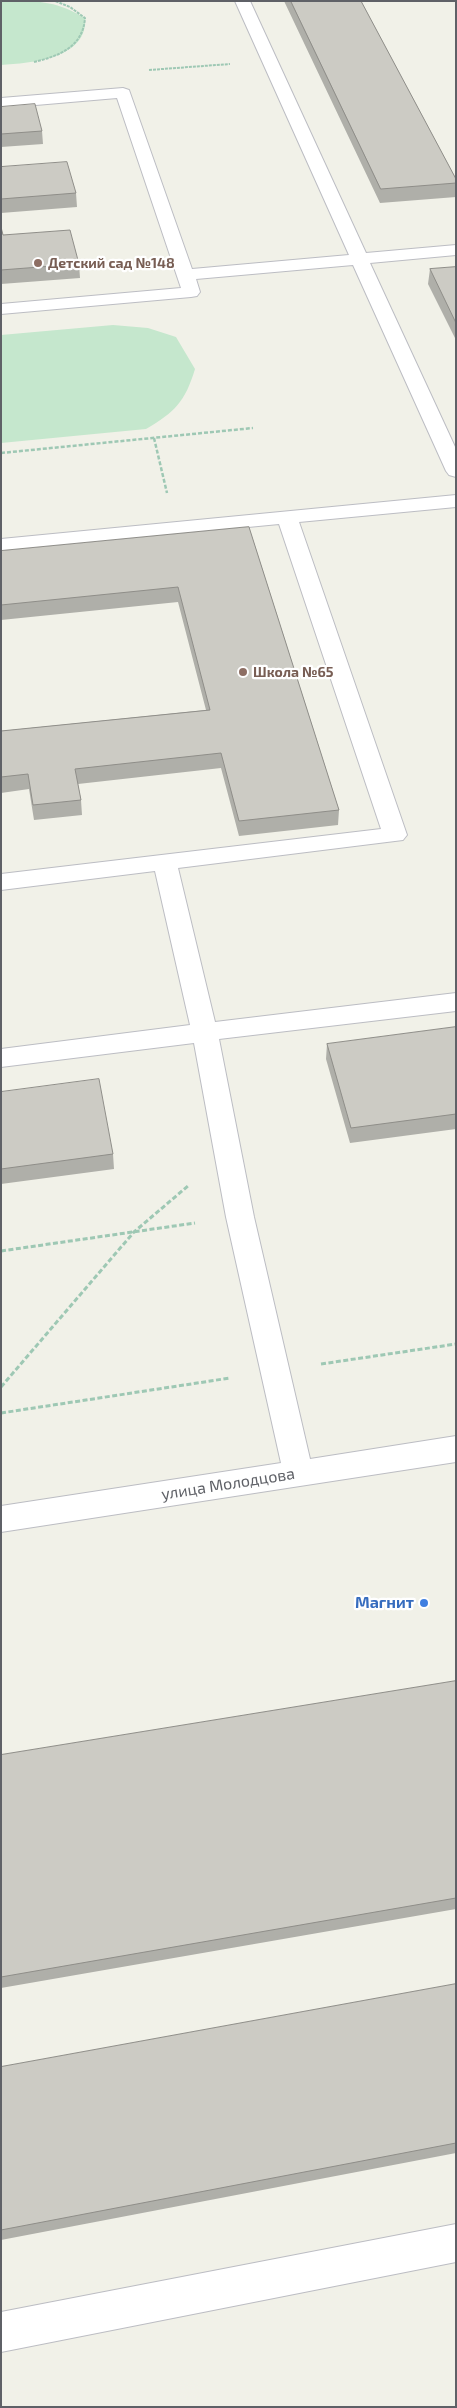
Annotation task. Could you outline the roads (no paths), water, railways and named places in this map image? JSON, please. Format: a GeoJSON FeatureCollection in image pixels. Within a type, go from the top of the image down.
{"type":"FeatureCollection","features":[{"type":"Feature","properties":{"kind":"street"},"geometry":{"type":"LineString","coordinates":[[242,1],[456,472]]}},
{"type":"Feature","properties":{"kind":"street"},"geometry":{"type":"LineString","coordinates":[[1,103],[123,93],[191,292],[1,309]]}},
{"type":"Feature","properties":{"kind":"street"},"geometry":{"type":"LineString","coordinates":[[185,275],[456,250]]}},
{"type":"Feature","properties":{"kind":"street"},"geometry":{"type":"LineString","coordinates":[[1,545],[456,501]]}},
{"type":"Feature","properties":{"kind":"street"},"geometry":{"type":"LineString","coordinates":[[1,882],[395,835],[287,517]]}},
{"type":"Feature","properties":{"kind":"street"},"geometry":{"type":"LineString","coordinates":[[165,862],[205,1032],[240,1217],[298,1473]]}},
{"type":"Feature","properties":{"kind":"street"},"geometry":{"type":"LineString","coordinates":[[1,1058],[456,1002]]}},
{"type":"Feature","properties":{"kind":"street","name":"улица Молодцова"},"geometry":{"type":"LineString","coordinates":[[1,1519],[456,1449]]}},
{"type":"Feature","properties":{"kind":"street"},"geometry":{"type":"LineString","coordinates":[[1,2332],[456,2243]]}},
{"type":"Feature","properties":{"kind":"place","name":"Детский сад №148"},"geometry":{"type":"Point","coordinates":[38,263]}},
{"type":"Feature","properties":{"kind":"place","name":"Школа №65"},"geometry":{"type":"Point","coordinates":[243,672]}},
{"type":"Feature","properties":{"kind":"place","name":"Магнит"},"geometry":{"type":"Point","coordinates":[424,1603]}}]}
